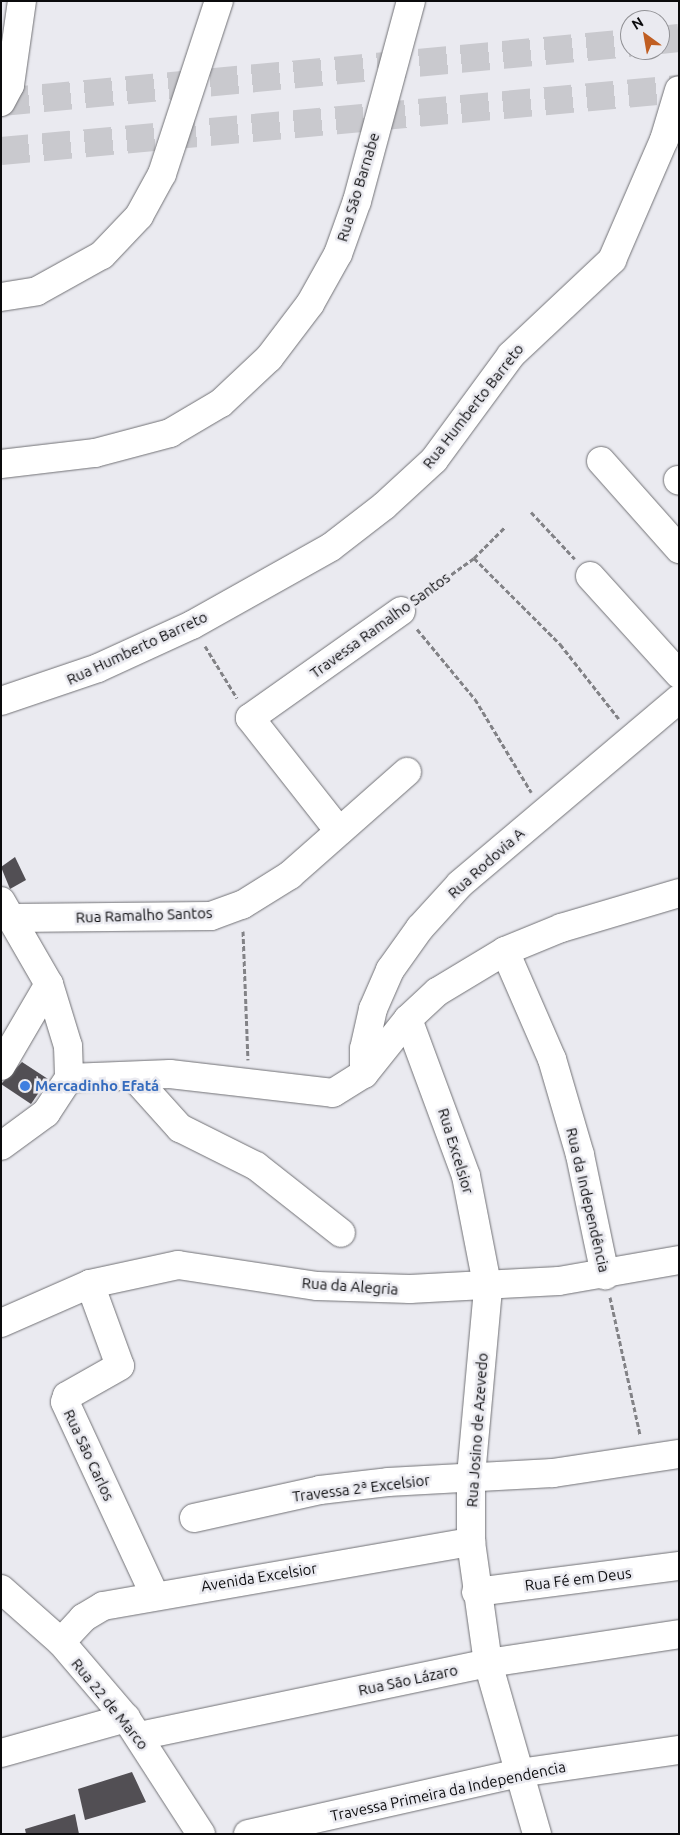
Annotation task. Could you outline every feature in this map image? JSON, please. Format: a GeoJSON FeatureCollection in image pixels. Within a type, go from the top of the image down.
{"type":"FeatureCollection","features":[{"type":"Feature","properties":{"kind":"street"},"geometry":{"type":"LineString","coordinates":[[1,102],[10,85],[22,1]]}},
{"type":"Feature","properties":{"kind":"street"},"geometry":{"type":"LineString","coordinates":[[1,298],[37,291],[102,255],[139,216],[162,174],[219,1]]}},
{"type":"Feature","properties":{"kind":"street","name":"Rua São Barnabe"},"geometry":{"type":"LineString","coordinates":[[1,464],[95,453],[170,433],[221,403],[269,358],[310,304],[338,254],[357,201],[410,1]]}},
{"type":"Feature","properties":{"kind":"street","name":"Rua Humberto Barreto"},"geometry":{"type":"LineString","coordinates":[[1,701],[98,668],[192,625],[341,540],[434,460],[511,355],[612,260],[671,144],[679,90]]}},
{"type":"Feature","properties":{"kind":"street"},"geometry":{"type":"LineString","coordinates":[[601,461],[679,549]]}},
{"type":"Feature","properties":{"kind":"street"},"geometry":{"type":"LineString","coordinates":[[590,576],[679,674]]}},
{"type":"Feature","properties":{"kind":"street","name":"Travessa Ramalho Santos"},"geometry":{"type":"LineString","coordinates":[[250,718],[401,611]]}},
{"type":"Feature","properties":{"kind":"street","name":"Rua Rodovia A"},"geometry":{"type":"LineString","coordinates":[[364,1074],[364,1048],[373,1009],[399,956],[460,884],[679,699]]}},
{"type":"Feature","properties":{"kind":"street"},"geometry":{"type":"LineString","coordinates":[[250,718],[339,831]]}},
{"type":"Feature","properties":{"kind":"street","name":"Rua Ramalho Santos"},"geometry":{"type":"LineString","coordinates":[[7,910],[211,916],[242,905],[290,875],[407,772]]}},
{"type":"Feature","properties":{"kind":"street"},"geometry":{"type":"LineString","coordinates":[[69,1078],[134,1077],[170,1074],[249,1080],[332,1093],[364,1074],[408,1019],[437,992],[505,951],[561,928],[679,893]]}},
{"type":"Feature","properties":{"kind":"street"},"geometry":{"type":"LineString","coordinates":[[1,1146],[46,1113],[69,1078],[68,1046],[49,984],[7,910]]}},
{"type":"Feature","properties":{"kind":"street","name":"Rua da Independência"},"geometry":{"type":"LineString","coordinates":[[505,951],[552,1059],[580,1155],[605,1275]]}},
{"type":"Feature","properties":{"kind":"street"},"geometry":{"type":"LineString","coordinates":[[1,1066],[49,984]]}},
{"type":"Feature","properties":{"kind":"street","name":"Rua Excelsior"},"geometry":{"type":"LineString","coordinates":[[408,1019],[466,1176],[488,1288]]}},
{"type":"Feature","properties":{"kind":"street"},"geometry":{"type":"LineString","coordinates":[[134,1077],[180,1128],[256,1166],[340,1233]]}},
{"type":"Feature","properties":{"kind":"street","name":"Rua da Alegria"},"geometry":{"type":"LineString","coordinates":[[1,1323],[90,1284],[178,1265],[317,1286],[488,1288],[605,1275],[679,1260]]}},
{"type":"Feature","properties":{"kind":"street","name":"Rua São Carlos"},"geometry":{"type":"LineString","coordinates":[[90,1284],[120,1366],[67,1396],[65,1402],[154,1594]]}},
{"type":"Feature","properties":{"kind":"street","name":"Rua Josino de Azevedo"},"geometry":{"type":"LineString","coordinates":[[488,1288],[471,1477],[471,1542],[476,1592],[488,1663],[537,1834]]}},
{"type":"Feature","properties":{"kind":"street","name":"Travessa 2ª Excelsior"},"geometry":{"type":"LineString","coordinates":[[194,1518],[320,1490],[471,1477],[553,1473],[679,1454]]}},
{"type":"Feature","properties":{"kind":"street","name":"Avenida Excelsior"},"geometry":{"type":"LineString","coordinates":[[61,1642],[83,1618],[103,1606],[154,1594],[471,1542]]}},
{"type":"Feature","properties":{"kind":"street","name":"Rua Fé em Deus"},"geometry":{"type":"LineString","coordinates":[[476,1592],[679,1566]]}},
{"type":"Feature","properties":{"kind":"street","name":"Rua 22 de Marco"},"geometry":{"type":"LineString","coordinates":[[1,1589],[61,1642],[132,1727],[201,1834]]}},
{"type":"Feature","properties":{"kind":"street","name":"Rua São Lázaro"},"geometry":{"type":"LineString","coordinates":[[1,1753],[132,1727],[488,1663],[679,1634]]}},
{"type":"Feature","properties":{"kind":"street","name":"Travessa Primeira da Independencia"},"geometry":{"type":"LineString","coordinates":[[248,1834],[519,1773],[679,1750]]}},
{"type":"Feature","properties":{"kind":"path"},"geometry":{"type":"LineString","coordinates":[[531,512],[590,576]]}},
{"type":"Feature","properties":{"kind":"path","name":"Travessa Ramalho Santos"},"geometry":{"type":"LineString","coordinates":[[401,611],[474,558],[505,527]]}},
{"type":"Feature","properties":{"kind":"path"},"geometry":{"type":"LineString","coordinates":[[474,558],[560,644],[633,737]]}},
{"type":"Feature","properties":{"kind":"path"},"geometry":{"type":"LineString","coordinates":[[401,611],[475,699],[544,813]]}},
{"type":"Feature","properties":{"kind":"path"},"geometry":{"type":"LineString","coordinates":[[192,625],[250,718]]}},
{"type":"Feature","properties":{"kind":"path"},"geometry":{"type":"LineString","coordinates":[[242,905],[249,1080]]}},
{"type":"Feature","properties":{"kind":"path","name":"Rua da Independência"},"geometry":{"type":"LineString","coordinates":[[605,1275],[645,1458]]}},
{"type":"Feature","properties":{"kind":"building"},"geometry":{"type":"Polygon","coordinates":[[[15,857],[26,880],[10,889],[1,867],[15,857]]]}},
{"type":"Feature","properties":{"kind":"building"},"geometry":{"type":"Polygon","coordinates":[[[22,1062],[48,1079],[31,1104],[1,1084],[22,1062]]]}},
{"type":"Feature","properties":{"kind":"building"},"geometry":{"type":"Polygon","coordinates":[[[132,1772],[146,1802],[85,1820],[78,1789],[132,1772]]]}},
{"type":"Feature","properties":{"kind":"building"},"geometry":{"type":"Polygon","coordinates":[[[75,1814],[79,1834],[26,1834],[25,1829],[75,1814]]]}},
{"type":"Feature","properties":{"kind":"tunnel"},"geometry":{"type":"LineString","coordinates":[[670,39],[679,38]]}},
{"type":"Feature","properties":{"kind":"tunnel"},"geometry":{"type":"LineString","coordinates":[[1,102],[620,44]]}},
{"type":"Feature","properties":{"kind":"tunnel"},"geometry":{"type":"LineString","coordinates":[[1,151],[679,89]]}},
{"type":"Feature","properties":{"kind":"place","name":"Mercadinho Efatá"},"geometry":{"type":"Point","coordinates":[25,1086]}}]}
